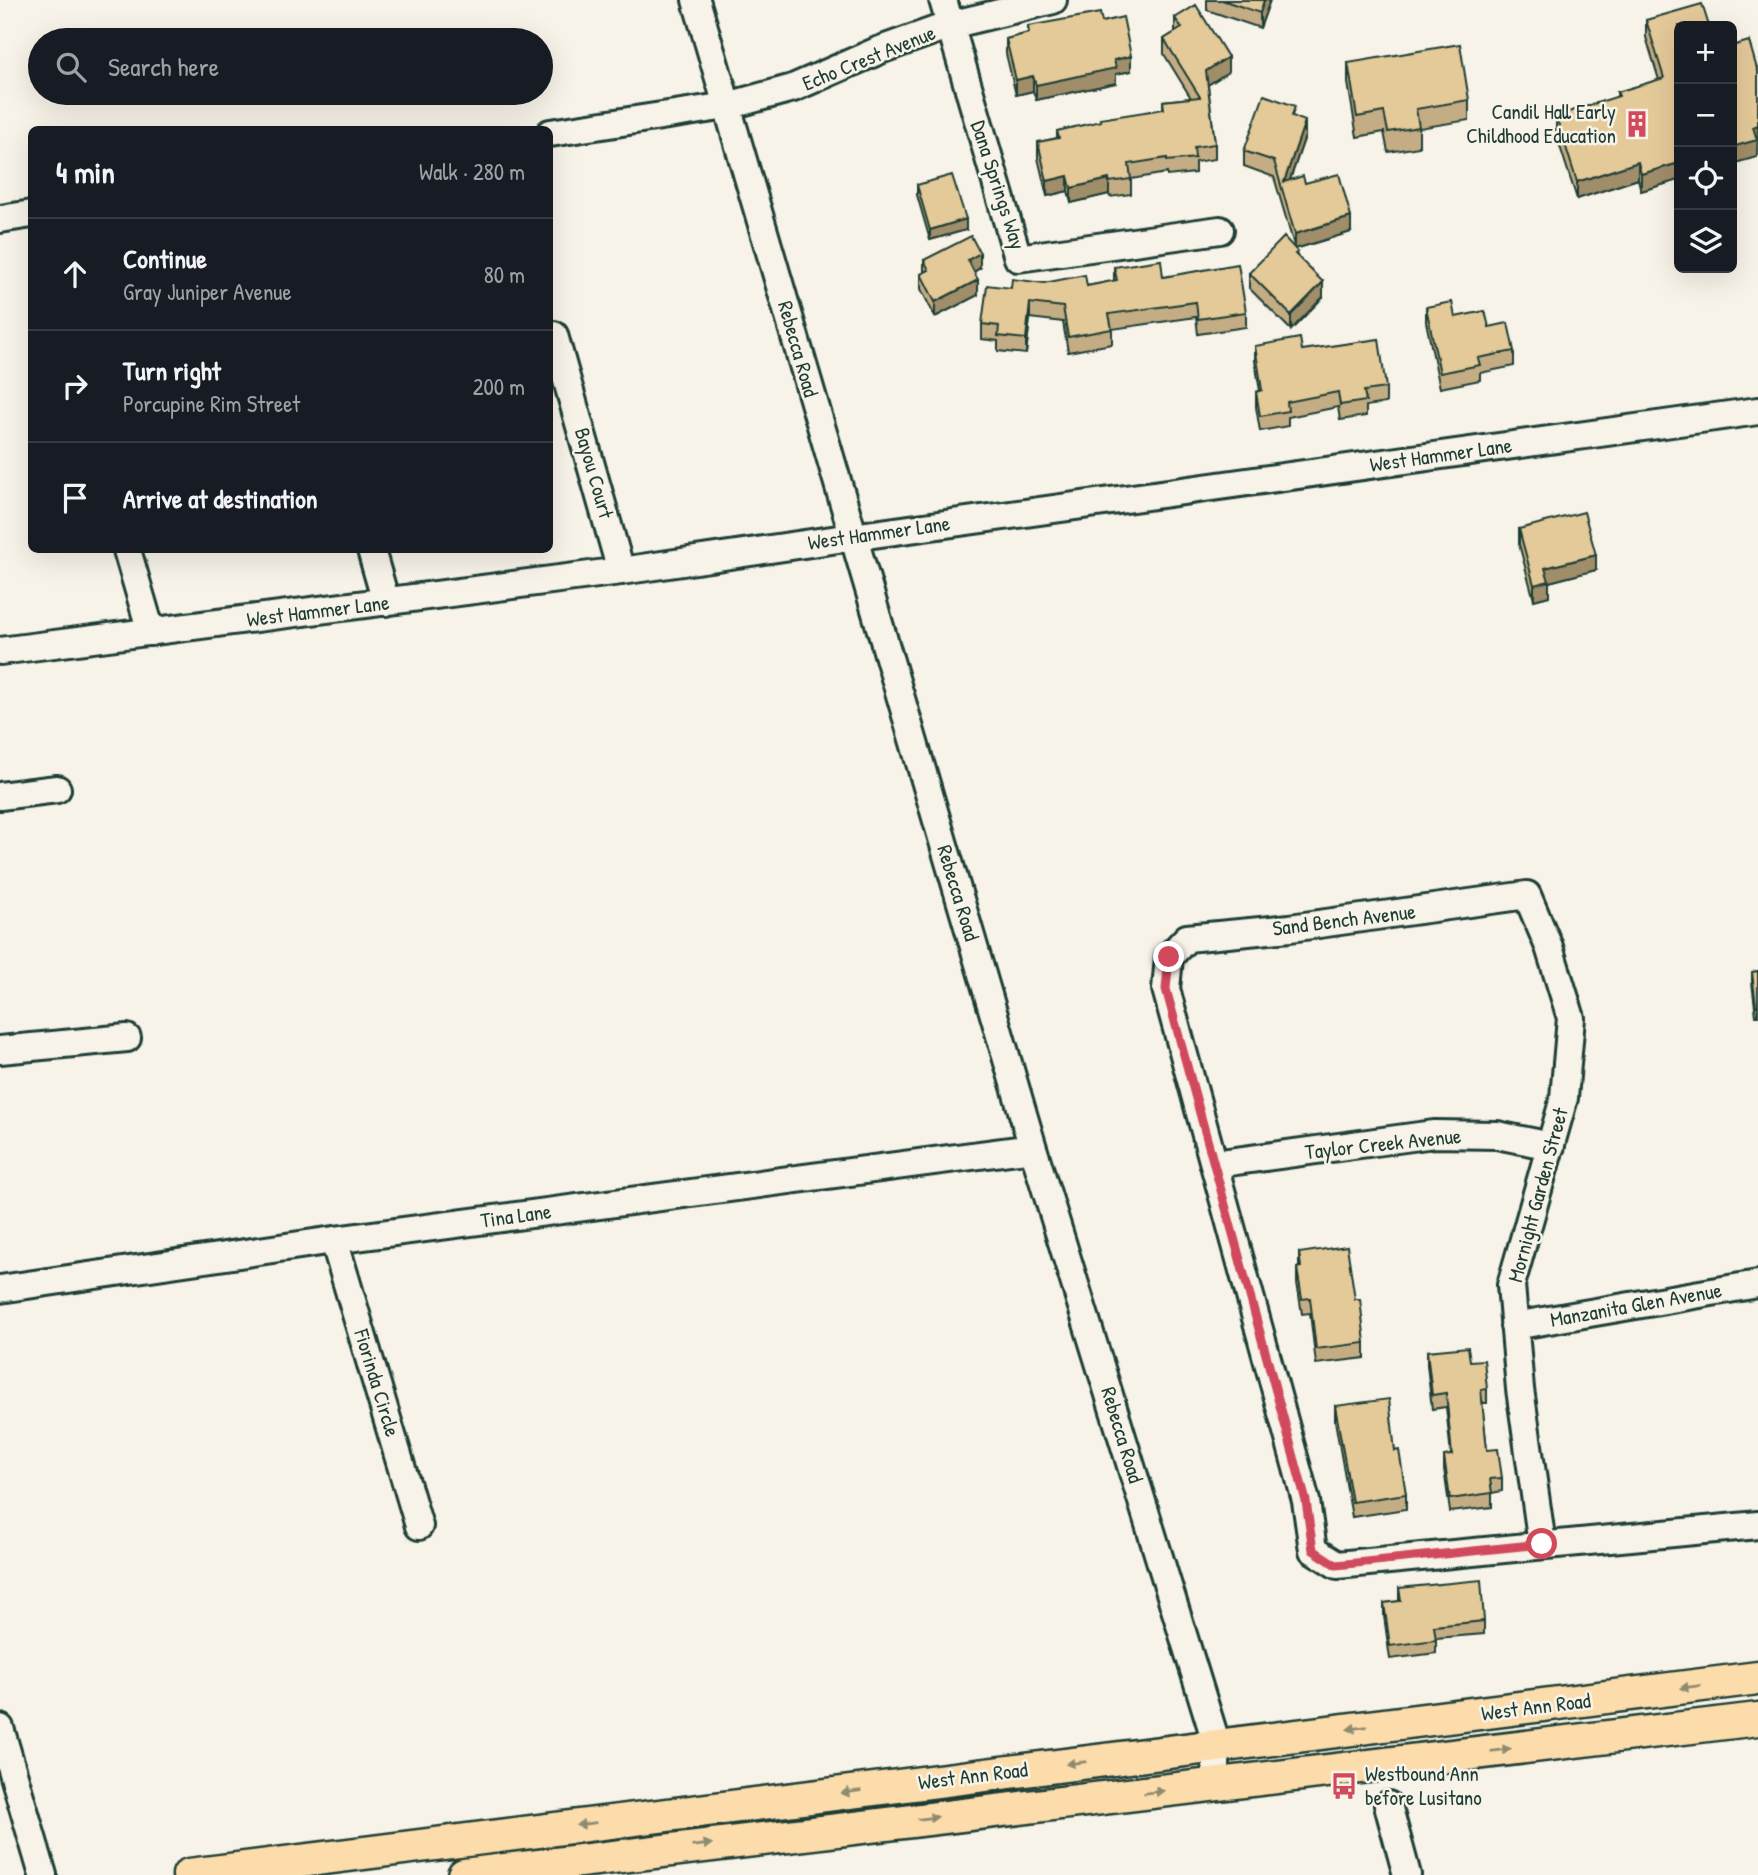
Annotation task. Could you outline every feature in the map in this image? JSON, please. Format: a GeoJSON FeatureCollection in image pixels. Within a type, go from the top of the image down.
{"type":"FeatureCollection","features":[{"type":"Feature","properties":{"kind":"main road","name":"West Ann Road"},"geometry":{"type":"LineString","coordinates":[[189,1875],[1758,1678]]}},
{"type":"Feature","properties":{"kind":"main road","name":"West Ann Road"},"geometry":{"type":"LineString","coordinates":[[464,1875],[1758,1718]]}},
{"type":"Feature","properties":{"kind":"main road"},"geometry":{"type":"LineString","coordinates":[[653,1815],[660,1850]]}},
{"type":"Feature","properties":{"kind":"street","name":"Rebecca Road"},"geometry":{"type":"LineString","coordinates":[[696,0],[1033,1148],[1217,1745],[1215,1784]]}},
{"type":"Feature","properties":{"kind":"street","name":"Dana Springs Way"},"geometry":{"type":"LineString","coordinates":[[943,0],[1018,258],[1220,230]]}},
{"type":"Feature","properties":{"kind":"street","name":"Echo Crest Avenue"},"geometry":{"type":"LineString","coordinates":[[553,133],[727,106],[793,88],[880,50],[950,25],[1053,0]]}},
{"type":"Feature","properties":{"kind":"street"},"geometry":{"type":"LineString","coordinates":[[0,219],[28,215]]}},
{"type":"Feature","properties":{"kind":"street","name":"Bayou Court"},"geometry":{"type":"LineString","coordinates":[[554,335],[621,571]]}},
{"type":"Feature","properties":{"kind":"street","name":"West Hammer Lane"},"geometry":{"type":"LineString","coordinates":[[0,651],[621,571],[1758,411]]}},
{"type":"Feature","properties":{"kind":"street"},"geometry":{"type":"LineString","coordinates":[[128,553],[151,632]]}},
{"type":"Feature","properties":{"kind":"street"},"geometry":{"type":"LineString","coordinates":[[372,553],[386,602]]}},
{"type":"Feature","properties":{"kind":"street"},"geometry":{"type":"LineString","coordinates":[[0,796],[57,789]]}},
{"type":"Feature","properties":{"kind":"street","name":"Sand Bench Avenue"},"geometry":{"type":"LineString","coordinates":[[1214,1164],[1166,989],[1169,957],[1187,938],[1290,928],[1527,895]]}},
{"type":"Feature","properties":{"kind":"street","name":"Mornight Garden Street"},"geometry":{"type":"LineString","coordinates":[[1527,895],[1549,947],[1571,1018],[1564,1098],[1511,1285],[1520,1389],[1542,1544]]}},
{"type":"Feature","properties":{"kind":"street"},"geometry":{"type":"LineString","coordinates":[[0,1050],[127,1038]]}},
{"type":"Feature","properties":{"kind":"street","name":"Taylor Creek Avenue"},"geometry":{"type":"LineString","coordinates":[[1214,1164],[1434,1134],[1497,1135],[1551,1146]]}},
{"type":"Feature","properties":{"kind":"street","name":"Tina Lane"},"geometry":{"type":"LineString","coordinates":[[0,1289],[334,1240],[1033,1148]]}},
{"type":"Feature","properties":{"kind":"street"},"geometry":{"type":"LineString","coordinates":[[1214,1164],[1306,1501],[1313,1550],[1336,1565],[1758,1525]]}},
{"type":"Feature","properties":{"kind":"street","name":"Fiorinda Circle"},"geometry":{"type":"LineString","coordinates":[[334,1240],[419,1526]]}},
{"type":"Feature","properties":{"kind":"street","name":"Manzanita Glen Avenue"},"geometry":{"type":"LineString","coordinates":[[1514,1326],[1758,1284]]}},
{"type":"Feature","properties":{"kind":"street"},"geometry":{"type":"LineString","coordinates":[[0,1728],[43,1875]]}},
{"type":"Feature","properties":{"kind":"street"},"geometry":{"type":"LineString","coordinates":[[1388,1805],[1407,1875]]}},
{"type":"Feature","properties":{"kind":"building"},"geometry":{"type":"Polygon","coordinates":[[[1222,0],[1264,0],[1260,13],[1222,0]]]}},
{"type":"Feature","properties":{"kind":"building"},"geometry":{"type":"Polygon","coordinates":[[[1702,4],[1707,21],[1674,21],[1674,164],[1641,174],[1638,162],[1577,182],[1556,116],[1619,96],[1617,92],[1664,78],[1646,20],[1702,4]]]}},
{"type":"Feature","properties":{"kind":"building"},"geometry":{"type":"Polygon","coordinates":[[[1196,5],[1228,57],[1206,71],[1215,144],[1194,147],[1195,158],[1167,161],[1167,158],[1129,164],[1131,179],[1110,182],[1109,179],[1071,188],[1068,176],[1047,181],[1038,142],[1059,138],[1057,131],[1101,121],[1100,119],[1164,109],[1163,101],[1200,97],[1164,39],[1182,28],[1175,18],[1196,5]]]}},
{"type":"Feature","properties":{"kind":"building"},"geometry":{"type":"Polygon","coordinates":[[[1100,13],[1102,22],[1123,17],[1131,56],[1114,60],[1116,68],[1036,85],[1033,76],[1016,80],[1006,39],[1029,33],[1028,26],[1100,13]]]}},
{"type":"Feature","properties":{"kind":"building"},"geometry":{"type":"Polygon","coordinates":[[[1749,41],[1758,68],[1758,125],[1753,127],[1757,140],[1737,146],[1737,84],[1737,45],[1749,41]]]}},
{"type":"Feature","properties":{"kind":"building"},"geometry":{"type":"Polygon","coordinates":[[[1460,44],[1469,100],[1416,109],[1419,127],[1388,132],[1384,112],[1357,117],[1348,63],[1460,44]]]}},
{"type":"Feature","properties":{"kind":"building"},"geometry":{"type":"Polygon","coordinates":[[[1264,95],[1295,106],[1292,116],[1305,121],[1284,182],[1303,176],[1305,183],[1339,174],[1351,217],[1295,234],[1274,161],[1244,151],[1264,95]]]}},
{"type":"Feature","properties":{"kind":"building"},"geometry":{"type":"Polygon","coordinates":[[[952,175],[966,219],[930,230],[917,185],[952,175]]]}},
{"type":"Feature","properties":{"kind":"building"},"geometry":{"type":"Polygon","coordinates":[[[971,236],[980,253],[968,260],[978,280],[935,302],[921,274],[929,270],[924,260],[971,236]]]}},
{"type":"Feature","properties":{"kind":"building"},"geometry":{"type":"Polygon","coordinates":[[[1284,237],[1298,252],[1295,254],[1323,282],[1291,315],[1249,273],[1284,237]]]}},
{"type":"Feature","properties":{"kind":"building"},"geometry":{"type":"Polygon","coordinates":[[[1161,260],[1163,277],[1238,264],[1246,312],[1198,319],[1196,302],[1109,314],[1112,329],[1068,337],[1063,307],[1030,303],[1026,339],[998,336],[999,326],[982,324],[987,285],[1011,288],[1012,279],[1044,283],[1085,275],[1087,286],[1117,280],[1114,267],[1161,260]]]}},
{"type":"Feature","properties":{"kind":"building"},"geometry":{"type":"Polygon","coordinates":[[[1452,302],[1455,317],[1485,311],[1489,327],[1508,323],[1514,351],[1478,358],[1480,365],[1440,373],[1426,307],[1452,302]]]}},
{"type":"Feature","properties":{"kind":"building"},"geometry":{"type":"Polygon","coordinates":[[[1300,338],[1302,350],[1379,339],[1386,388],[1364,391],[1366,401],[1340,405],[1338,392],[1287,402],[1288,411],[1260,416],[1256,392],[1262,390],[1255,346],[1300,338]]]}},
{"type":"Feature","properties":{"kind":"building"},"geometry":{"type":"Polygon","coordinates":[[[1584,512],[1596,555],[1545,568],[1549,581],[1534,585],[1519,529],[1584,512]]]}},
{"type":"Feature","properties":{"kind":"building"},"geometry":{"type":"Polygon","coordinates":[[[1758,971],[1758,1006],[1756,1006],[1752,972],[1758,971]]]}},
{"type":"Feature","properties":{"kind":"building"},"geometry":{"type":"Polygon","coordinates":[[[1347,1246],[1355,1299],[1360,1299],[1365,1343],[1316,1349],[1310,1298],[1302,1299],[1297,1268],[1301,1267],[1299,1253],[1347,1246]]]}},
{"type":"Feature","properties":{"kind":"building"},"geometry":{"type":"Polygon","coordinates":[[[1468,1347],[1470,1361],[1484,1360],[1487,1389],[1481,1390],[1487,1450],[1498,1449],[1502,1478],[1490,1479],[1492,1493],[1450,1499],[1444,1456],[1452,1455],[1446,1393],[1432,1395],[1427,1351],[1468,1347]]]}},
{"type":"Feature","properties":{"kind":"building"},"geometry":{"type":"Polygon","coordinates":[[[1389,1399],[1395,1451],[1399,1450],[1406,1494],[1352,1502],[1335,1406],[1389,1399]]]}},
{"type":"Feature","properties":{"kind":"building"},"geometry":{"type":"Polygon","coordinates":[[[1481,1580],[1484,1621],[1434,1626],[1436,1640],[1390,1646],[1384,1603],[1401,1601],[1399,1588],[1481,1580]]]}},
{"type":"Feature","properties":{"kind":"place","name":"Candil Hall Early Childhood Education"},"geometry":{"type":"Point","coordinates":[1637,124]}},
{"type":"Feature","properties":{"kind":"place","name":"Westbound Ann before Lusitano"},"geometry":{"type":"Point","coordinates":[1344,1786]}},
{"type":"Feature","properties":{"kind":"route"},"geometry":{"type":"LineString","coordinates":[[1169,957],[1166,989],[1306,1501],[1313,1550],[1336,1565],[1542,1544]]}}]}
